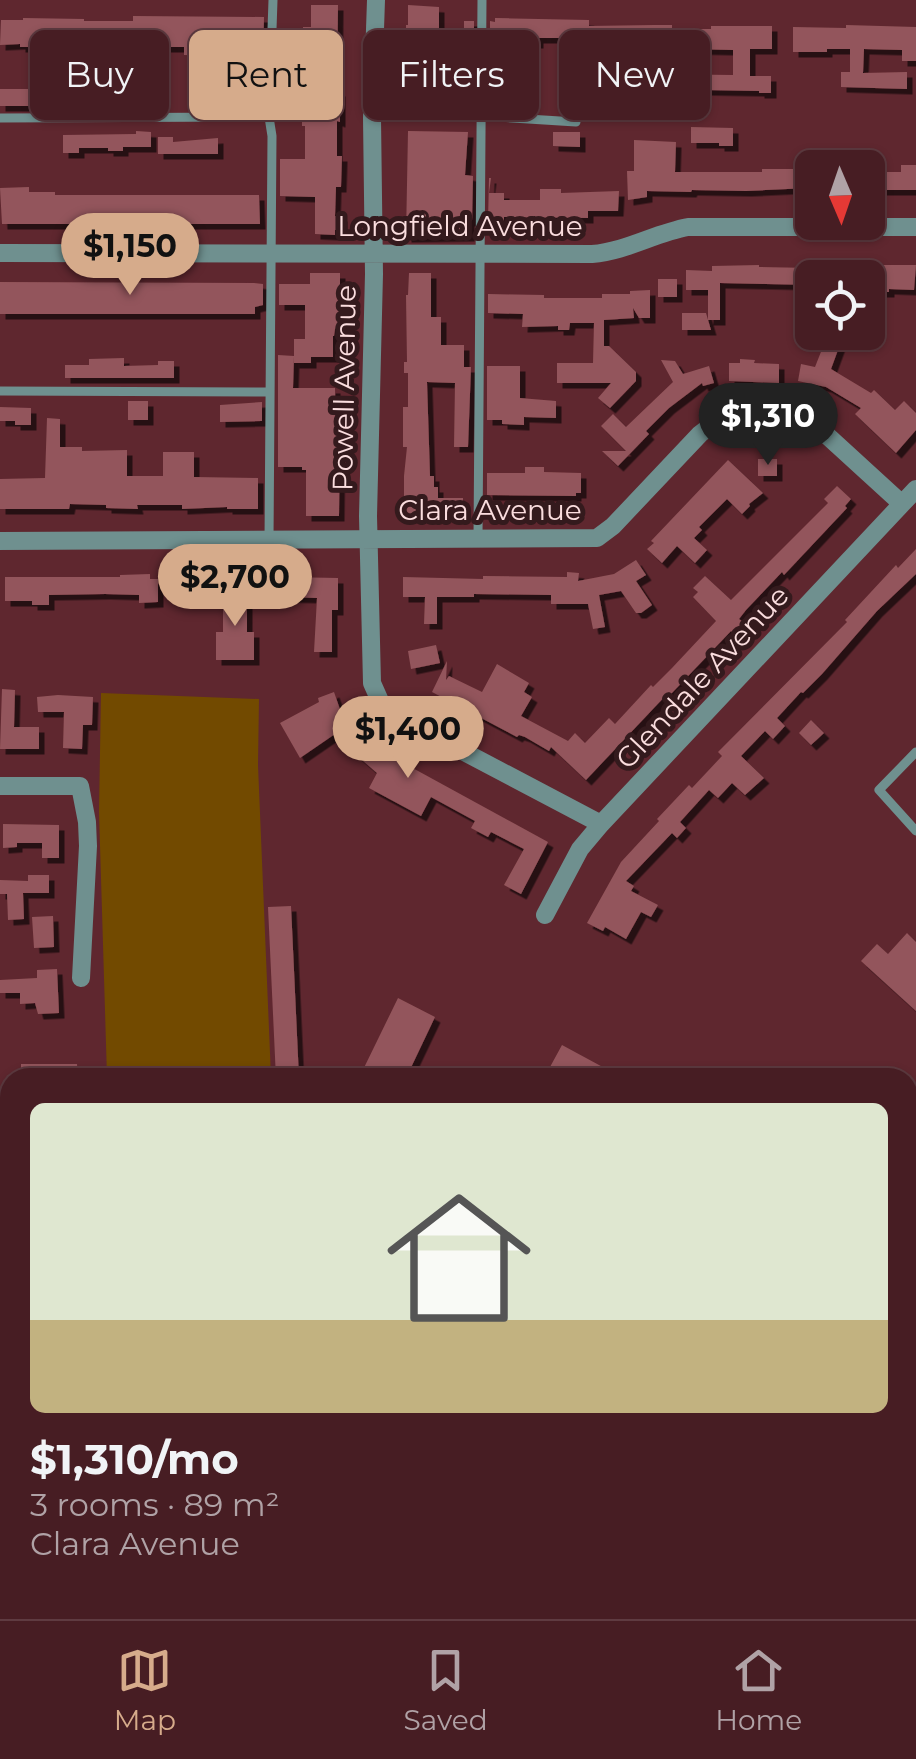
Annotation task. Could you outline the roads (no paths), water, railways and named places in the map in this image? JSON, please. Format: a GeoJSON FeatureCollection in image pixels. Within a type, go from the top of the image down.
{"type":"FeatureCollection","features":[{"type":"Feature","properties":{"kind":"street","name":"Powell Avenue"},"geometry":{"type":"LineString","coordinates":[[376,0],[370,358],[372,683],[380,701],[394,715],[601,824]]}},
{"type":"Feature","properties":{"kind":"street","name":"Longfield Avenue"},"geometry":{"type":"LineString","coordinates":[[0,252],[609,253],[688,228],[916,227]]}},
{"type":"Feature","properties":{"kind":"street","name":"Clara Avenue"},"geometry":{"type":"LineString","coordinates":[[0,541],[597,538],[700,434],[726,420],[790,422],[820,429],[902,504]]}},
{"type":"Feature","properties":{"kind":"street","name":"Glendale Avenue"},"geometry":{"type":"LineString","coordinates":[[545,915],[580,849],[601,824],[916,489]]}},
{"type":"Feature","properties":{"kind":"street"},"geometry":{"type":"LineString","coordinates":[[0,786],[80,786],[88,846],[82,978]]}},
{"type":"Feature","properties":{"kind":"lane"},"geometry":{"type":"LineString","coordinates":[[272,30],[273,0]]}},
{"type":"Feature","properties":{"kind":"lane"},"geometry":{"type":"LineString","coordinates":[[482,0],[482,30]]}},
{"type":"Feature","properties":{"kind":"lane"},"geometry":{"type":"LineString","coordinates":[[0,118],[189,118]]}},
{"type":"Feature","properties":{"kind":"lane"},"geometry":{"type":"LineString","coordinates":[[269,540],[270,120]]}},
{"type":"Feature","properties":{"kind":"lane"},"geometry":{"type":"LineString","coordinates":[[478,537],[481,120]]}},
{"type":"Feature","properties":{"kind":"lane"},"geometry":{"type":"LineString","coordinates":[[539,120],[576,122]]}},
{"type":"Feature","properties":{"kind":"lane"},"geometry":{"type":"LineString","coordinates":[[0,391],[270,392]]}},
{"type":"Feature","properties":{"kind":"lane"},"geometry":{"type":"LineString","coordinates":[[916,752],[880,790],[916,831]]}}]}
